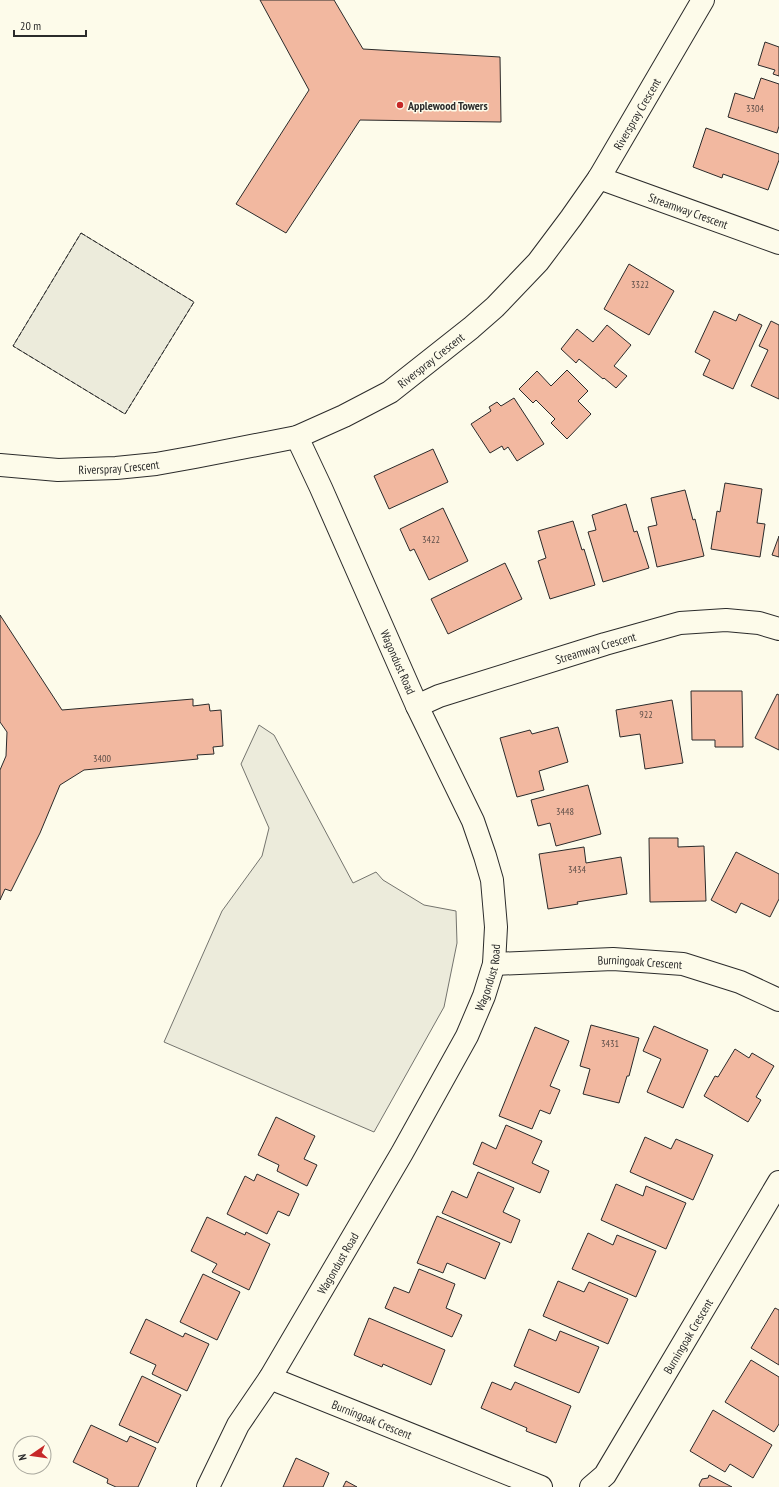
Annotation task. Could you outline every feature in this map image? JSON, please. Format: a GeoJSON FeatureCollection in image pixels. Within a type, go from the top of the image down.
{"type":"FeatureCollection","features":[{"type":"Feature","properties":{"kind":"street","name":"Riverspray Crescent"},"geometry":{"type":"LineString","coordinates":[[0,465],[58,470],[156,464],[195,457],[297,437],[344,416],[390,392],[471,328],[495,307],[538,262],[571,218],[598,178],[703,0]]}},
{"type":"Feature","properties":{"kind":"street","name":"Streamway Crescent"},"geometry":{"type":"LineString","coordinates":[[598,178],[779,242]]}},
{"type":"Feature","properties":{"kind":"street","name":"Wagondust Road"},"geometry":{"type":"LineString","coordinates":[[208,1487],[238,1425],[270,1378],[402,1154],[467,1036],[484,996],[494,964],[496,926],[492,880],[473,821],[417,706],[297,437]]}},
{"type":"Feature","properties":{"kind":"street","name":"Streamway Crescent"},"geometry":{"type":"LineString","coordinates":[[417,706],[446,693],[605,644],[680,623],[726,620],[759,623],[779,629]]}},
{"type":"Feature","properties":{"kind":"street","name":"Burningoak Crescent"},"geometry":{"type":"LineString","coordinates":[[494,964],[613,959],[683,964],[740,982],[779,1000]]}},
{"type":"Feature","properties":{"kind":"street","name":"Burningoak Crescent"},"geometry":{"type":"LineString","coordinates":[[591,1487],[605,1475],[779,1182]]}},
{"type":"Feature","properties":{"kind":"street","name":"Burningoak Crescent"},"geometry":{"type":"LineString","coordinates":[[270,1378],[541,1487]]}},
{"type":"Feature","properties":{"kind":"shaded area"},"geometry":{"type":"Polygon","coordinates":[[[81,233],[194,302],[125,414],[13,346],[81,233]]]}},
{"type":"Feature","properties":{"kind":"shaded area"},"geometry":{"type":"Polygon","coordinates":[[[259,725],[274,735],[353,883],[376,872],[383,880],[424,905],[456,911],[457,943],[444,1007],[374,1132],[164,1042],[222,911],[262,856],[269,828],[241,764],[259,725]]]}},
{"type":"Feature","properties":{"kind":"building","name":"Applewood Towers"},"geometry":{"type":"Polygon","coordinates":[[[260,0],[334,0],[363,49],[500,57],[501,122],[360,120],[286,233],[236,204],[309,90],[260,0]]]}},
{"type":"Feature","properties":{"kind":"building"},"geometry":{"type":"Polygon","coordinates":[[[765,42],[779,47],[779,76],[773,74],[775,70],[758,65],[765,42]]]}},
{"type":"Feature","properties":{"kind":"building"},"geometry":{"type":"Polygon","coordinates":[[[761,78],[779,84],[779,126],[777,133],[728,117],[735,93],[754,99],[761,78]]]}},
{"type":"Feature","properties":{"kind":"building"},"geometry":{"type":"Polygon","coordinates":[[[706,128],[779,154],[779,160],[768,190],[723,174],[722,178],[693,167],[706,128]]]}},
{"type":"Feature","properties":{"kind":"building"},"geometry":{"type":"Polygon","coordinates":[[[629,264],[674,291],[649,335],[604,309],[629,264]]]}},
{"type":"Feature","properties":{"kind":"building"},"geometry":{"type":"Polygon","coordinates":[[[714,311],[736,321],[739,314],[762,325],[733,389],[703,375],[710,360],[695,352],[714,311]]]}},
{"type":"Feature","properties":{"kind":"building"},"geometry":{"type":"Polygon","coordinates":[[[771,321],[779,325],[779,399],[751,386],[768,350],[759,346],[771,321]]]}},
{"type":"Feature","properties":{"kind":"building"},"geometry":{"type":"Polygon","coordinates":[[[607,325],[631,345],[614,366],[627,376],[616,388],[579,359],[576,363],[561,349],[577,329],[593,342],[607,325]]]}},
{"type":"Feature","properties":{"kind":"building"},"geometry":{"type":"Polygon","coordinates":[[[567,370],[588,391],[578,401],[591,414],[567,439],[551,423],[555,419],[536,400],[533,403],[519,389],[537,371],[551,386],[567,370]]]}},
{"type":"Feature","properties":{"kind":"building"},"geometry":{"type":"Polygon","coordinates":[[[514,398],[544,444],[517,461],[508,447],[504,450],[502,446],[490,453],[471,424],[491,411],[489,407],[497,402],[501,406],[514,398]]]}},
{"type":"Feature","properties":{"kind":"building"},"geometry":{"type":"Polygon","coordinates":[[[433,449],[448,482],[389,509],[374,476],[433,449]]]}},
{"type":"Feature","properties":{"kind":"building"},"geometry":{"type":"Polygon","coordinates":[[[725,483],[762,489],[757,523],[765,524],[760,557],[711,549],[717,511],[720,512],[725,483]]]}},
{"type":"Feature","properties":{"kind":"building"},"geometry":{"type":"Polygon","coordinates":[[[685,490],[693,520],[695,519],[704,556],[657,567],[648,527],[657,525],[651,498],[685,490]]]}},
{"type":"Feature","properties":{"kind":"building"},"geometry":{"type":"Polygon","coordinates":[[[626,504],[634,532],[637,531],[649,568],[603,582],[588,532],[596,530],[592,515],[626,504]]]}},
{"type":"Feature","properties":{"kind":"building"},"geometry":{"type":"Polygon","coordinates":[[[443,508],[468,561],[429,580],[414,549],[410,551],[400,529],[443,508]]]}},
{"type":"Feature","properties":{"kind":"building"},"geometry":{"type":"Polygon","coordinates":[[[573,521],[582,550],[584,549],[595,585],[550,599],[538,561],[546,558],[538,531],[573,521]]]}},
{"type":"Feature","properties":{"kind":"building"},"geometry":{"type":"Polygon","coordinates":[[[779,536],[779,557],[772,555],[779,536]]]}},
{"type":"Feature","properties":{"kind":"building"},"geometry":{"type":"Polygon","coordinates":[[[505,563],[522,599],[448,634],[431,599],[505,563]]]}},
{"type":"Feature","properties":{"kind":"building"},"geometry":{"type":"Polygon","coordinates":[[[0,615],[62,710],[193,699],[193,706],[209,704],[210,711],[221,710],[223,746],[213,747],[214,754],[197,755],[198,759],[84,770],[60,785],[40,833],[11,891],[5,889],[0,900],[0,770],[6,756],[7,732],[0,722],[0,615]]]}},
{"type":"Feature","properties":{"kind":"building"},"geometry":{"type":"Polygon","coordinates":[[[691,691],[742,691],[743,747],[715,747],[715,740],[692,740],[691,691]]]}},
{"type":"Feature","properties":{"kind":"building"},"geometry":{"type":"Polygon","coordinates":[[[777,694],[779,695],[779,750],[755,738],[777,694]]]}},
{"type":"Feature","properties":{"kind":"building"},"geometry":{"type":"Polygon","coordinates":[[[672,700],[683,763],[645,769],[640,734],[620,737],[616,710],[672,700]]]}},
{"type":"Feature","properties":{"kind":"building"},"geometry":{"type":"Polygon","coordinates":[[[558,727],[568,762],[539,771],[544,790],[517,797],[500,738],[530,730],[532,734],[558,727]]]}},
{"type":"Feature","properties":{"kind":"building"},"geometry":{"type":"Polygon","coordinates":[[[588,785],[601,834],[556,846],[550,823],[538,826],[531,800],[588,785]]]}},
{"type":"Feature","properties":{"kind":"building"},"geometry":{"type":"Polygon","coordinates":[[[649,838],[678,838],[678,847],[704,846],[706,901],[650,902],[649,838]]]}},
{"type":"Feature","properties":{"kind":"building"},"geometry":{"type":"Polygon","coordinates":[[[584,847],[586,863],[621,857],[627,894],[577,902],[578,904],[548,909],[539,854],[584,847]]]}},
{"type":"Feature","properties":{"kind":"building"},"geometry":{"type":"Polygon","coordinates":[[[736,852],[779,874],[779,899],[770,917],[741,903],[736,913],[711,900],[736,852]]]}},
{"type":"Feature","properties":{"kind":"building"},"geometry":{"type":"Polygon","coordinates":[[[591,1025],[639,1038],[629,1076],[627,1076],[619,1103],[583,1094],[590,1069],[580,1066],[591,1025]]]}},
{"type":"Feature","properties":{"kind":"building"},"geometry":{"type":"Polygon","coordinates":[[[654,1026],[708,1050],[683,1108],[647,1092],[661,1059],[643,1051],[654,1026]]]}},
{"type":"Feature","properties":{"kind":"building"},"geometry":{"type":"Polygon","coordinates":[[[535,1027],[569,1041],[550,1086],[560,1090],[550,1114],[540,1110],[532,1129],[499,1116],[535,1027]]]}},
{"type":"Feature","properties":{"kind":"building"},"geometry":{"type":"Polygon","coordinates":[[[735,1049],[749,1058],[752,1053],[774,1066],[756,1097],[761,1100],[748,1122],[704,1096],[715,1076],[718,1077],[735,1049]]]}},
{"type":"Feature","properties":{"kind":"building"},"geometry":{"type":"Polygon","coordinates":[[[276,1117],[315,1136],[304,1159],[317,1165],[307,1186],[277,1171],[279,1165],[258,1155],[276,1117]]]}},
{"type":"Feature","properties":{"kind":"building"},"geometry":{"type":"Polygon","coordinates":[[[506,1125],[542,1141],[532,1163],[549,1171],[540,1193],[473,1164],[482,1142],[496,1149],[506,1125]]]}},
{"type":"Feature","properties":{"kind":"building"},"geometry":{"type":"Polygon","coordinates":[[[645,1137],[671,1149],[676,1139],[713,1155],[693,1200],[630,1172],[645,1137]]]}},
{"type":"Feature","properties":{"kind":"building"},"geometry":{"type":"Polygon","coordinates":[[[478,1172],[514,1188],[503,1212],[520,1220],[511,1243],[442,1213],[452,1191],[467,1198],[478,1172]]]}},
{"type":"Feature","properties":{"kind":"building"},"geometry":{"type":"Polygon","coordinates":[[[257,1174],[299,1194],[289,1216],[278,1211],[267,1234],[227,1214],[245,1176],[254,1181],[257,1174]]]}},
{"type":"Feature","properties":{"kind":"building"},"geometry":{"type":"Polygon","coordinates":[[[616,1184],[643,1196],[646,1186],[686,1203],[666,1249],[601,1220],[616,1184]]]}},
{"type":"Feature","properties":{"kind":"building"},"geometry":{"type":"Polygon","coordinates":[[[437,1216],[500,1243],[485,1279],[447,1263],[443,1273],[417,1263],[437,1216]]]}},
{"type":"Feature","properties":{"kind":"building"},"geometry":{"type":"Polygon","coordinates":[[[207,1217],[245,1235],[246,1232],[270,1244],[249,1290],[212,1272],[217,1264],[191,1251],[207,1217]]]}},
{"type":"Feature","properties":{"kind":"building"},"geometry":{"type":"Polygon","coordinates":[[[588,1233],[613,1245],[617,1235],[656,1251],[636,1297],[572,1269],[588,1233]]]}},
{"type":"Feature","properties":{"kind":"building"},"geometry":{"type":"Polygon","coordinates":[[[419,1269],[455,1284],[446,1308],[462,1315],[452,1337],[385,1308],[394,1287],[409,1293],[419,1269]]]}},
{"type":"Feature","properties":{"kind":"building"},"geometry":{"type":"Polygon","coordinates":[[[203,1274],[240,1292],[217,1340],[180,1322],[203,1274]]]}},
{"type":"Feature","properties":{"kind":"building"},"geometry":{"type":"Polygon","coordinates":[[[558,1281],[584,1292],[589,1282],[628,1299],[608,1344],[543,1316],[558,1281]]]}},
{"type":"Feature","properties":{"kind":"building"},"geometry":{"type":"Polygon","coordinates":[[[775,1308],[779,1310],[779,1365],[751,1348],[775,1308]]]}},
{"type":"Feature","properties":{"kind":"building"},"geometry":{"type":"Polygon","coordinates":[[[369,1318],[445,1350],[431,1385],[383,1364],[382,1367],[354,1355],[369,1318]]]}},
{"type":"Feature","properties":{"kind":"building"},"geometry":{"type":"Polygon","coordinates":[[[146,1319],[183,1337],[185,1333],[209,1344],[187,1391],[152,1374],[156,1365],[130,1353],[146,1319]]]}},
{"type":"Feature","properties":{"kind":"building"},"geometry":{"type":"Polygon","coordinates":[[[529,1329],[556,1341],[560,1331],[599,1347],[579,1393],[514,1366],[529,1329]]]}},
{"type":"Feature","properties":{"kind":"building"},"geometry":{"type":"Polygon","coordinates":[[[751,1360],[779,1377],[779,1424],[774,1432],[725,1402],[751,1360]]]}},
{"type":"Feature","properties":{"kind":"building"},"geometry":{"type":"Polygon","coordinates":[[[142,1376],[181,1395],[158,1443],[119,1425],[142,1376]]]}},
{"type":"Feature","properties":{"kind":"building"},"geometry":{"type":"Polygon","coordinates":[[[492,1382],[511,1390],[515,1382],[571,1406],[556,1443],[526,1431],[527,1428],[481,1408],[492,1382]]]}},
{"type":"Feature","properties":{"kind":"building"},"geometry":{"type":"Polygon","coordinates":[[[713,1410],[772,1445],[753,1478],[730,1464],[725,1472],[690,1451],[713,1410]]]}},
{"type":"Feature","properties":{"kind":"building"},"geometry":{"type":"Polygon","coordinates":[[[91,1425],[127,1442],[130,1436],[156,1448],[138,1487],[116,1487],[107,1483],[108,1479],[73,1462],[91,1425]]]}},
{"type":"Feature","properties":{"kind":"building"},"geometry":{"type":"Polygon","coordinates":[[[296,1458],[329,1473],[323,1487],[283,1487],[296,1458]]]}},
{"type":"Feature","properties":{"kind":"building"},"geometry":{"type":"Polygon","coordinates":[[[709,1475],[732,1487],[700,1487],[699,1485],[702,1479],[708,1478],[709,1475]]]}},
{"type":"Feature","properties":{"kind":"building"},"geometry":{"type":"Polygon","coordinates":[[[346,1481],[357,1487],[343,1487],[346,1481]]]}},
{"type":"Feature","properties":{"kind":"fence"},"geometry":{"type":"LineString","coordinates":[[81,233],[194,302],[125,414],[13,346],[81,233]]}},
{"type":"Feature","properties":{"kind":"place","name":"Applewood Towers"},"geometry":{"type":"Point","coordinates":[400,105]}}]}
